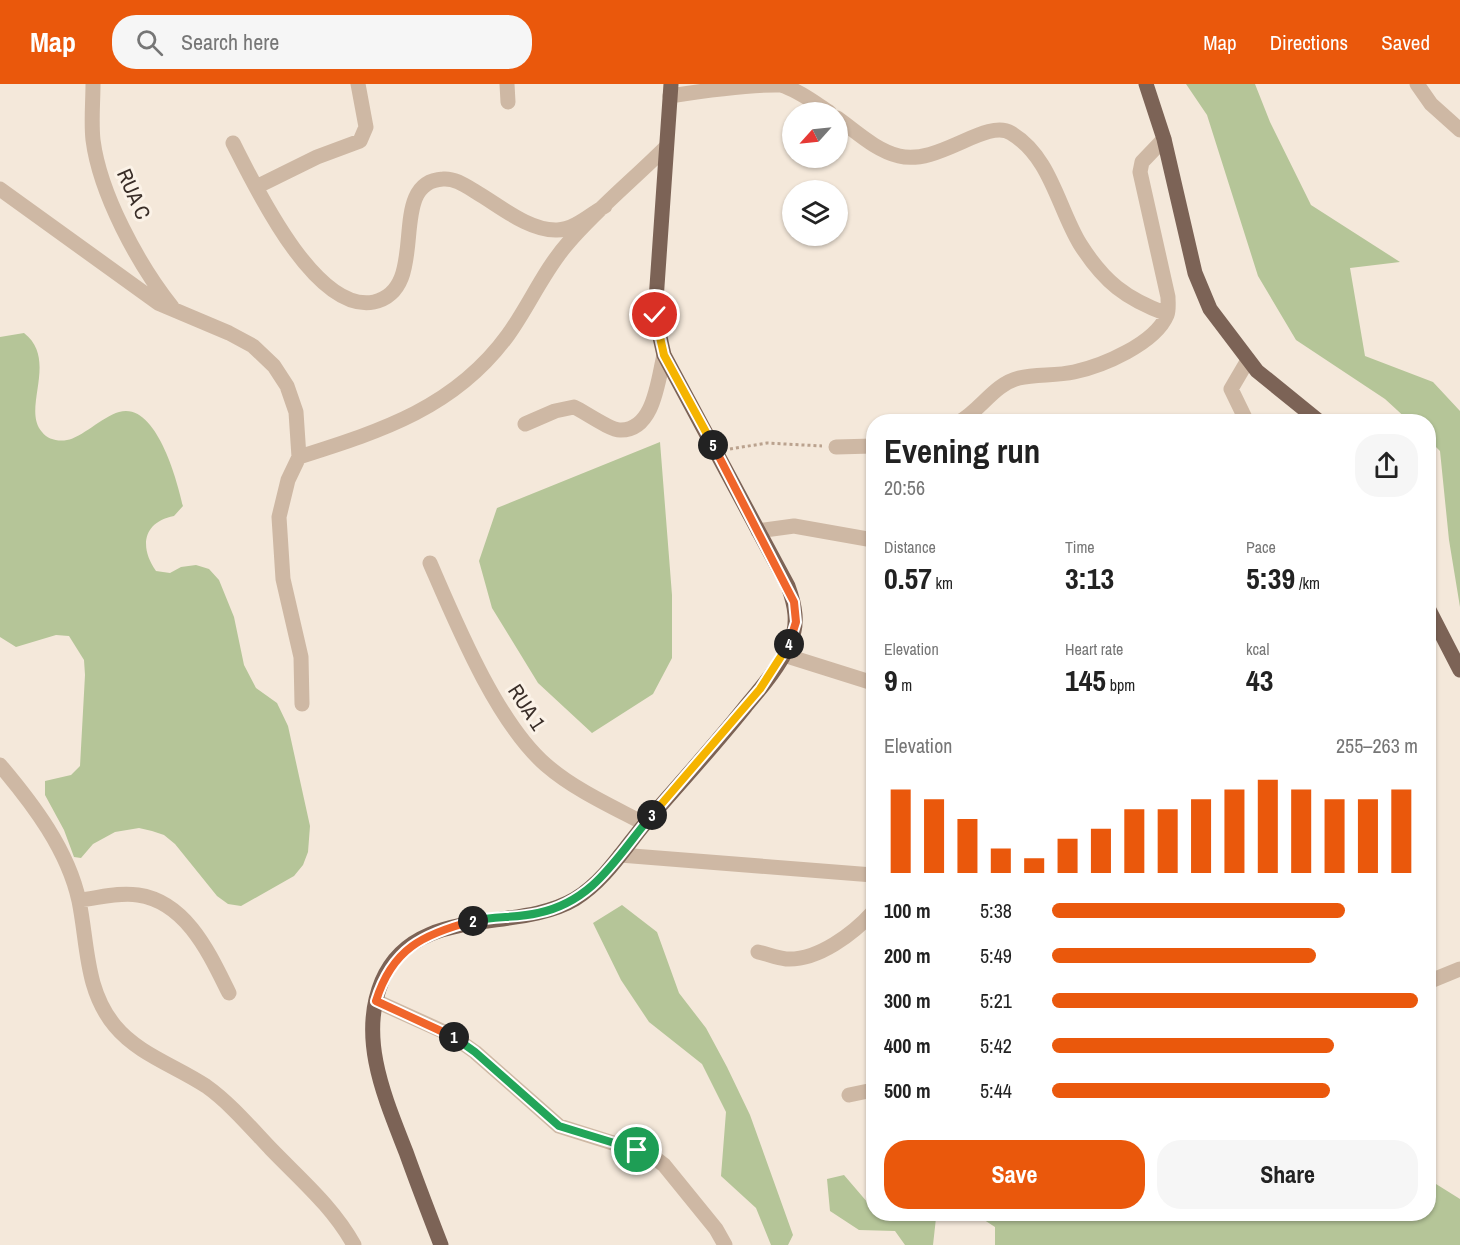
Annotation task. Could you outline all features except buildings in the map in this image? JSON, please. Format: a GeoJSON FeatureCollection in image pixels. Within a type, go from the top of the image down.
{"type":"FeatureCollection","features":[{"type":"Feature","properties":{"kind":"main road"},"geometry":{"type":"LineString","coordinates":[[1146,84],[1164,139],[1202,293],[1221,326],[1248,360],[1273,385],[1310,414]]}},
{"type":"Feature","properties":{"kind":"main road"},"geometry":{"type":"LineString","coordinates":[[441,1245],[380,1081],[374,1055],[372,1030],[382,980],[392,966],[416,942],[445,929],[478,920],[555,909],[592,888],[728,729],[784,655],[791,642],[796,622],[794,602],[664,355],[655,315],[670,90]]}},
{"type":"Feature","properties":{"kind":"main road"},"geometry":{"type":"LineString","coordinates":[[1436,624],[1460,670]]}},
{"type":"Feature","properties":{"kind":"street","name":"RUA C"},"geometry":{"type":"LineString","coordinates":[[93,84],[93,140],[100,172],[113,205],[134,246],[173,309]]}},
{"type":"Feature","properties":{"kind":"street"},"geometry":{"type":"LineString","coordinates":[[256,187],[317,157],[360,141],[366,127],[358,84]]}},
{"type":"Feature","properties":{"kind":"street"},"geometry":{"type":"LineString","coordinates":[[507,84],[508,102]]}},
{"type":"Feature","properties":{"kind":"street"},"geometry":{"type":"LineString","coordinates":[[1417,84],[1436,109],[1460,130]]}},
{"type":"Feature","properties":{"kind":"street"},"geometry":{"type":"LineString","coordinates":[[670,90],[736,85],[780,85],[814,102]]}},
{"type":"Feature","properties":{"kind":"street"},"geometry":{"type":"LineString","coordinates":[[848,126],[880,150],[901,157],[921,157],[943,151],[991,129],[1001,128],[1011,132],[1030,151],[1051,180],[1080,243],[1119,290],[1135,302],[1167,314]]}},
{"type":"Feature","properties":{"kind":"street"},"geometry":{"type":"LineString","coordinates":[[972,414],[1003,385],[1019,378],[1072,373],[1116,358],[1159,327],[1167,314],[1168,297],[1140,172],[1142,162],[1164,139]]}},
{"type":"Feature","properties":{"kind":"street"},"geometry":{"type":"LineString","coordinates":[[232,143],[292,248],[317,276],[334,290],[362,302],[374,302],[390,294],[398,286],[404,274],[412,206],[419,193],[433,181],[451,179],[534,227],[558,231],[574,226],[605,206]]}},
{"type":"Feature","properties":{"kind":"street"},"geometry":{"type":"LineString","coordinates":[[299,457],[393,426],[452,392],[478,370],[507,336],[567,244],[666,147]]}},
{"type":"Feature","properties":{"kind":"street"},"geometry":{"type":"LineString","coordinates":[[0,189],[158,303],[229,333],[253,346],[274,366],[287,386],[296,412],[299,457],[288,480],[279,517],[283,579],[301,657],[302,704]]}},
{"type":"Feature","properties":{"kind":"street"},"geometry":{"type":"LineString","coordinates":[[525,424],[555,411],[574,407],[618,430],[632,428],[650,410],[664,355]]}},
{"type":"Feature","properties":{"kind":"street"},"geometry":{"type":"LineString","coordinates":[[1243,414],[1231,389],[1248,360]]}},
{"type":"Feature","properties":{"kind":"street"},"geometry":{"type":"LineString","coordinates":[[836,447],[866,446]]}},
{"type":"Feature","properties":{"kind":"street"},"geometry":{"type":"LineString","coordinates":[[758,531],[794,526],[866,539]]}},
{"type":"Feature","properties":{"kind":"street","name":"RUA 1"},"geometry":{"type":"LineString","coordinates":[[430,563],[485,680],[521,740],[545,764],[571,784],[645,824]]}},
{"type":"Feature","properties":{"kind":"street"},"geometry":{"type":"LineString","coordinates":[[784,655],[866,681]]}},
{"type":"Feature","properties":{"kind":"street"},"geometry":{"type":"LineString","coordinates":[[0,765],[45,823],[66,865],[79,900],[91,981],[104,1011],[116,1027],[138,1046],[182,1071],[216,1095],[328,1206],[354,1245]]}},
{"type":"Feature","properties":{"kind":"street"},"geometry":{"type":"LineString","coordinates":[[620,855],[866,874]]}},
{"type":"Feature","properties":{"kind":"street"},"geometry":{"type":"LineString","coordinates":[[79,900],[117,894],[141,895],[170,907],[190,926],[209,953],[228,993]]}},
{"type":"Feature","properties":{"kind":"street"},"geometry":{"type":"LineString","coordinates":[[758,952],[786,959],[802,958],[821,951],[866,920]]}},
{"type":"Feature","properties":{"kind":"street"},"geometry":{"type":"LineString","coordinates":[[1436,979],[1460,969]]}},
{"type":"Feature","properties":{"kind":"street"},"geometry":{"type":"LineString","coordinates":[[376,1001],[451,1035],[475,1052],[559,1126],[651,1155],[664,1165],[716,1229],[725,1245]]}},
{"type":"Feature","properties":{"kind":"street"},"geometry":{"type":"LineString","coordinates":[[849,1095],[866,1091]]}},
{"type":"Feature","properties":{"kind":"path"},"geometry":{"type":"LineString","coordinates":[[716,452],[767,443],[836,447]]}},
{"type":"Feature","properties":{"kind":"green space"},"geometry":{"type":"Polygon","coordinates":[[[1186,84],[1255,84],[1270,122],[1311,205],[1400,262],[1350,268],[1365,356],[1433,382],[1460,411],[1460,607],[1449,540],[1440,451],[1436,447],[1436,414],[1401,414],[1385,399],[1296,340],[1258,276],[1207,115],[1186,84]]]}},
{"type":"Feature","properties":{"kind":"green space"},"geometry":{"type":"Polygon","coordinates":[[[24,333],[34,344],[39,357],[40,370],[35,411],[37,422],[47,436],[60,441],[73,438],[119,412],[132,412],[144,418],[154,430],[170,462],[183,506],[174,516],[164,519],[150,530],[146,545],[151,562],[156,571],[170,573],[181,567],[196,565],[209,569],[219,580],[234,617],[244,665],[256,688],[277,703],[288,726],[310,826],[308,852],[303,865],[294,876],[241,906],[228,904],[217,896],[175,844],[164,835],[152,831],[139,828],[115,832],[93,844],[81,858],[74,857],[64,830],[45,795],[45,781],[71,775],[80,766],[85,675],[84,660],[69,636],[56,635],[16,647],[0,637],[0,337],[24,333]]]}},
{"type":"Feature","properties":{"kind":"green space"},"geometry":{"type":"Polygon","coordinates":[[[660,442],[672,595],[672,658],[653,694],[592,733],[538,683],[492,608],[479,561],[497,508],[660,442]]]}},
{"type":"Feature","properties":{"kind":"green space"},"geometry":{"type":"Polygon","coordinates":[[[622,905],[657,932],[679,993],[706,1028],[727,1067],[750,1115],[793,1235],[788,1245],[771,1245],[756,1208],[721,1176],[726,1112],[702,1064],[649,1022],[621,980],[593,923],[622,905]]]}},
{"type":"Feature","properties":{"kind":"green space"},"geometry":{"type":"Polygon","coordinates":[[[844,1175],[866,1201],[866,1221],[936,1221],[933,1245],[905,1245],[895,1231],[859,1230],[830,1211],[827,1179],[844,1175]]]}},
{"type":"Feature","properties":{"kind":"green space"},"geometry":{"type":"Polygon","coordinates":[[[1436,1184],[1460,1199],[1460,1245],[995,1245],[995,1227],[986,1221],[1436,1221],[1436,1184]]]}},
{"type":"Feature","properties":{"kind":"route"},"geometry":{"type":"LineString","coordinates":[[637,1150],[604,1142],[559,1126],[475,1052],[451,1035],[376,1001],[382,980],[397,959],[416,942],[445,929],[478,920],[536,914],[555,909],[592,888],[728,729],[760,689],[791,642],[796,622],[794,602],[788,586],[664,355],[655,315]]}}]}
